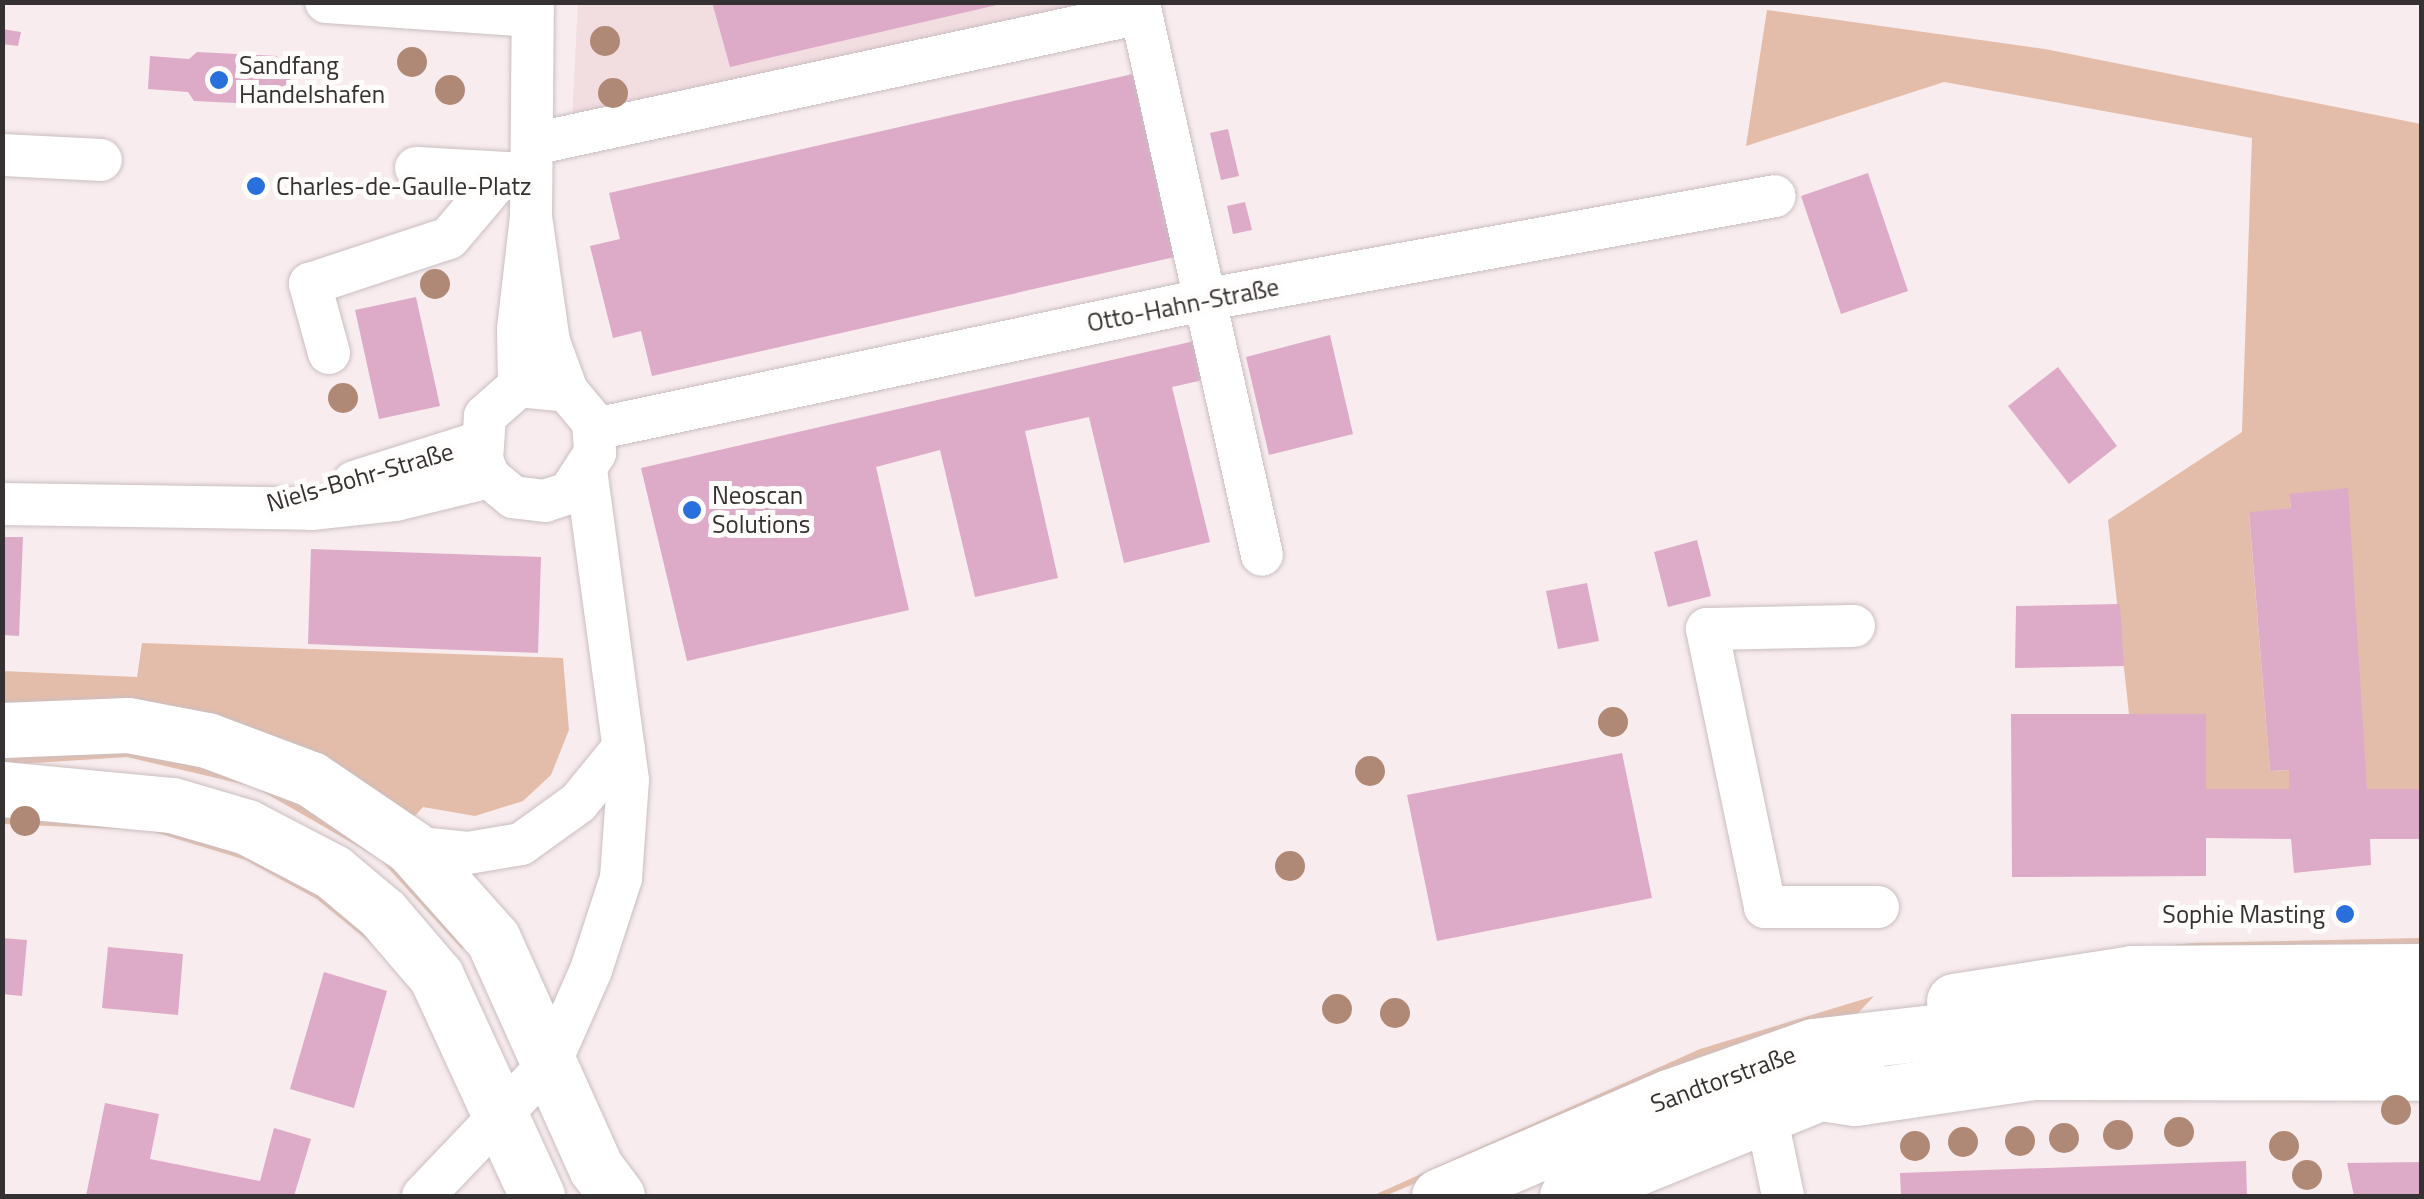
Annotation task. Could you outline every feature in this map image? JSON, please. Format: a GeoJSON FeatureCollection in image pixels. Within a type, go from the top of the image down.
{"type":"FeatureCollection","features":[{"type":"Feature","properties":{"kind":"main road"},"geometry":{"type":"LineString","coordinates":[[2,730],[98,724],[207,740],[311,779],[411,847],[493,939],[596,1168],[618,1196]]}},
{"type":"Feature","properties":{"kind":"main road"},"geometry":{"type":"LineString","coordinates":[[2,790],[172,805],[246,827],[332,872],[383,914],[436,976],[537,1196]]}},
{"type":"Feature","properties":{"kind":"main road"},"geometry":{"type":"LineString","coordinates":[[2422,972],[2079,978],[1955,1001],[1820,1070],[1854,1098],[2033,1072],[2422,1073]]}},
{"type":"Feature","properties":{"kind":"main road","name":"Sandtorstraße"},"geometry":{"type":"LineString","coordinates":[[1439,1196],[1669,1097],[1820,1070],[1850,1079],[2083,1025],[2422,1022]]}},
{"type":"Feature","properties":{"kind":"main road","name":"Sandtorstraße"},"geometry":{"type":"LineString","coordinates":[[1567,1196],[1766,1114],[1820,1070]]}},
{"type":"Feature","properties":{"kind":"street"},"geometry":{"type":"LineString","coordinates":[[326,2],[532,10],[523,164],[545,325],[566,391],[585,407],[595,430],[587,474],[602,610],[624,747],[628,810],[620,878],[550,1063],[500,1120],[423,1196]]}},
{"type":"Feature","properties":{"kind":"street"},"geometry":{"type":"LineString","coordinates":[[416,168],[523,164],[1098,12],[1141,12],[1202,300],[1262,555]]}},
{"type":"Feature","properties":{"kind":"street"},"geometry":{"type":"LineString","coordinates":[[2,155],[101,160]]}},
{"type":"Feature","properties":{"kind":"street"},"geometry":{"type":"LineString","coordinates":[[329,354],[310,284],[450,238],[523,164]]}},
{"type":"Feature","properties":{"kind":"street","name":"Otto-Hahn-Straße"},"geometry":{"type":"LineString","coordinates":[[595,430],[1202,300],[1775,196]]}},
{"type":"Feature","properties":{"kind":"street"},"geometry":{"type":"LineString","coordinates":[[519,386],[518,329],[532,217]]}},
{"type":"Feature","properties":{"kind":"street"},"geometry":{"type":"LineString","coordinates":[[566,391],[519,386],[490,408],[484,460],[514,497],[544,501],[569,493],[587,474]]}},
{"type":"Feature","properties":{"kind":"street","name":"Niels-Bohr-Straße"},"geometry":{"type":"LineString","coordinates":[[2,504],[242,509],[366,504],[484,460]]}},
{"type":"Feature","properties":{"kind":"street"},"geometry":{"type":"LineString","coordinates":[[544,501],[602,610]]}},
{"type":"Feature","properties":{"kind":"street"},"geometry":{"type":"LineString","coordinates":[[1854,626],[1707,629],[1765,908],[1878,907]]}},
{"type":"Feature","properties":{"kind":"street"},"geometry":{"type":"LineString","coordinates":[[411,847],[468,854],[521,844],[578,803],[624,747]]}},
{"type":"Feature","properties":{"kind":"street"},"geometry":{"type":"LineString","coordinates":[[1766,1114],[1783,1196]]}},
{"type":"Feature","properties":{"kind":"shaded area"},"geometry":{"type":"Polygon","coordinates":[[[578,3],[1117,3],[572,120],[578,3]]]}},
{"type":"Feature","properties":{"kind":"shaded area"},"geometry":{"type":"Polygon","coordinates":[[[1767,10],[2045,49],[2421,124],[2421,789],[2367,789],[2289,495],[2291,508],[2249,513],[2270,771],[2289,770],[2289,789],[2206,789],[2206,714],[2129,714],[2108,520],[2242,432],[2252,138],[1944,82],[1746,146],[1767,10]]]}},
{"type":"Feature","properties":{"kind":"shaded area"},"geometry":{"type":"Polygon","coordinates":[[[142,643],[563,658],[569,730],[551,775],[523,801],[475,816],[423,807],[411,820],[3,710],[3,671],[137,677],[142,643]]]}},
{"type":"Feature","properties":{"kind":"shaded area"},"geometry":{"type":"Polygon","coordinates":[[[69,747],[160,755],[262,782],[365,840],[471,943],[462,949],[380,859],[255,787],[127,757],[3,765],[2,755],[69,747]]]}},
{"type":"Feature","properties":{"kind":"shaded area"},"geometry":{"type":"Polygon","coordinates":[[[3,814],[141,821],[211,837],[326,893],[389,958],[317,899],[246,860],[148,830],[3,824],[3,814]]]}},
{"type":"Feature","properties":{"kind":"shaded area"},"geometry":{"type":"Polygon","coordinates":[[[2421,938],[2421,949],[2075,955],[2192,943],[2421,938]]]}},
{"type":"Feature","properties":{"kind":"shaded area"},"geometry":{"type":"Polygon","coordinates":[[[1874,996],[1858,1013],[1699,1063],[1385,1196],[1372,1196],[1700,1049],[1874,996]]]}},
{"type":"Feature","properties":{"kind":"building"},"geometry":{"type":"Polygon","coordinates":[[[712,2],[1001,2],[1001,4],[730,67],[712,2]]]}},
{"type":"Feature","properties":{"kind":"building"},"geometry":{"type":"Polygon","coordinates":[[[2,29],[21,32],[18,46],[2,44],[2,29]]]}},
{"type":"Feature","properties":{"kind":"building","name":"Sandfang Handelshafen"},"geometry":{"type":"Polygon","coordinates":[[[197,52],[277,56],[291,71],[289,93],[275,105],[194,101],[188,92],[148,89],[150,56],[189,59],[197,52]]]}},
{"type":"Feature","properties":{"kind":"building"},"geometry":{"type":"Polygon","coordinates":[[[1137,73],[1179,256],[652,376],[641,331],[613,338],[590,246],[620,239],[609,193],[1137,73]]]}},
{"type":"Feature","properties":{"kind":"building"},"geometry":{"type":"Polygon","coordinates":[[[1228,129],[1239,176],[1221,180],[1210,133],[1228,129]]]}},
{"type":"Feature","properties":{"kind":"building"},"geometry":{"type":"Polygon","coordinates":[[[1868,173],[1908,291],[1841,314],[1801,196],[1868,173]]]}},
{"type":"Feature","properties":{"kind":"building"},"geometry":{"type":"Polygon","coordinates":[[[1245,202],[1252,230],[1233,234],[1227,206],[1245,202]]]}},
{"type":"Feature","properties":{"kind":"building"},"geometry":{"type":"Polygon","coordinates":[[[416,297],[440,406],[379,419],[355,310],[416,297]]]}},
{"type":"Feature","properties":{"kind":"building"},"geometry":{"type":"Polygon","coordinates":[[[1330,335],[1353,434],[1269,455],[1246,357],[1330,335]]]}},
{"type":"Feature","properties":{"kind":"building"},"geometry":{"type":"Polygon","coordinates":[[[1203,339],[1212,378],[1172,387],[1210,542],[1124,563],[1089,417],[1025,431],[1058,578],[975,597],[940,450],[876,467],[909,610],[687,661],[641,468],[1203,339]]]}},
{"type":"Feature","properties":{"kind":"building"},"geometry":{"type":"Polygon","coordinates":[[[2058,367],[2117,446],[2069,484],[2008,406],[2058,367]]]}},
{"type":"Feature","properties":{"kind":"building"},"geometry":{"type":"Polygon","coordinates":[[[2348,488],[2367,789],[2422,789],[2422,839],[2370,839],[2371,865],[2294,873],[2291,839],[2206,838],[2206,876],[2012,877],[2011,714],[2206,714],[2206,789],[2289,789],[2289,770],[2270,771],[2249,512],[2291,508],[2289,494],[2348,488]]]}},
{"type":"Feature","properties":{"kind":"building"},"geometry":{"type":"Polygon","coordinates":[[[2,537],[23,537],[19,636],[2,635],[2,537]]]}},
{"type":"Feature","properties":{"kind":"building"},"geometry":{"type":"Polygon","coordinates":[[[1697,540],[1711,596],[1668,607],[1654,552],[1697,540]]]}},
{"type":"Feature","properties":{"kind":"building"},"geometry":{"type":"Polygon","coordinates":[[[311,549],[541,557],[538,653],[308,644],[311,549]]]}},
{"type":"Feature","properties":{"kind":"building"},"geometry":{"type":"Polygon","coordinates":[[[1587,583],[1599,641],[1558,649],[1546,591],[1587,583]]]}},
{"type":"Feature","properties":{"kind":"building"},"geometry":{"type":"Polygon","coordinates":[[[2120,604],[2124,666],[2015,668],[2016,606],[2120,604]]]}},
{"type":"Feature","properties":{"kind":"building"},"geometry":{"type":"Polygon","coordinates":[[[1622,753],[1652,898],[1437,941],[1407,795],[1622,753]]]}},
{"type":"Feature","properties":{"kind":"building"},"geometry":{"type":"Polygon","coordinates":[[[2,938],[27,940],[22,996],[2,994],[2,938]]]}},
{"type":"Feature","properties":{"kind":"building"},"geometry":{"type":"Polygon","coordinates":[[[108,947],[183,954],[178,1015],[102,1008],[108,947]]]}},
{"type":"Feature","properties":{"kind":"building"},"geometry":{"type":"Polygon","coordinates":[[[324,972],[387,991],[354,1108],[290,1089],[324,972]]]}},
{"type":"Feature","properties":{"kind":"building"},"geometry":{"type":"Polygon","coordinates":[[[105,1103],[159,1114],[150,1159],[260,1181],[274,1128],[311,1139],[294,1196],[86,1196],[105,1103]]]}},
{"type":"Feature","properties":{"kind":"building"},"geometry":{"type":"Polygon","coordinates":[[[2246,1161],[2247,1196],[1901,1196],[1900,1173],[2246,1161]]]}},
{"type":"Feature","properties":{"kind":"building"},"geometry":{"type":"Polygon","coordinates":[[[2422,1162],[2422,1196],[2354,1196],[2347,1163],[2422,1162]]]}},
{"type":"Feature","properties":{"kind":"place","name":"Sandfang Handelshafen"},"geometry":{"type":"Point","coordinates":[219,80]}},
{"type":"Feature","properties":{"kind":"place","name":"Charles-de-Gaulle-Platz"},"geometry":{"type":"Point","coordinates":[256,186]}},
{"type":"Feature","properties":{"kind":"place","name":"Neoscan Solutions"},"geometry":{"type":"Point","coordinates":[692,510]}},
{"type":"Feature","properties":{"kind":"place","name":"Sophie Masting"},"geometry":{"type":"Point","coordinates":[2345,914]}}]}
